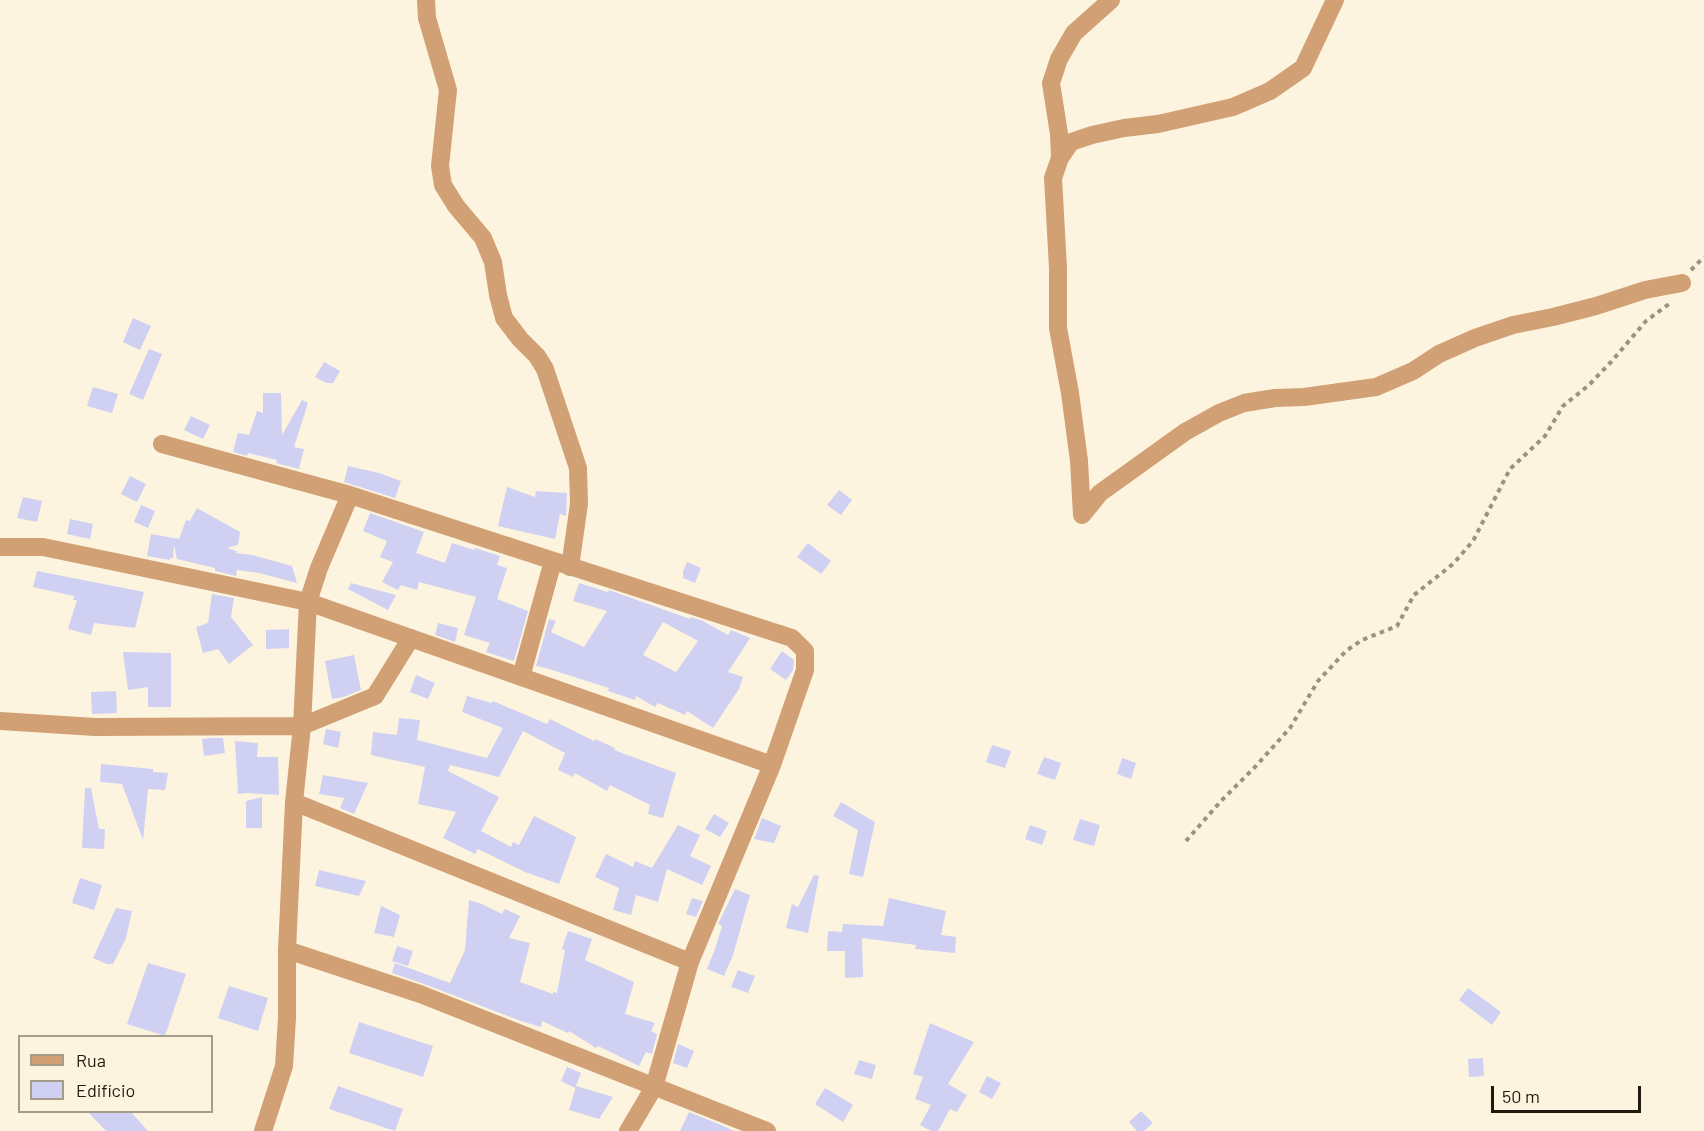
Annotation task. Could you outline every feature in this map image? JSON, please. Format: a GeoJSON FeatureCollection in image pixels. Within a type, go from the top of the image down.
{"type":"FeatureCollection","features":[{"type":"Feature","properties":{"kind":"street"},"geometry":{"type":"LineString","coordinates":[[426,0],[427,18],[448,90],[440,166],[443,184],[456,206],[483,238],[493,262],[504,318],[537,356],[545,369],[578,468],[579,504],[570,567]]}},
{"type":"Feature","properties":{"kind":"street"},"geometry":{"type":"LineString","coordinates":[[1060,158],[1059,134],[1051,83],[1059,59],[1074,33],[1111,0]]}},
{"type":"Feature","properties":{"kind":"street"},"geometry":{"type":"LineString","coordinates":[[1335,0],[1303,68],[1270,92],[1233,107],[1158,124],[1092,135],[1071,142],[1060,158],[1053,178],[1058,268],[1058,328],[1079,462],[1082,515],[1100,494],[1166,445],[1185,432],[1227,410],[1275,398],[1304,397],[1376,387],[1413,371],[1439,354],[1513,325],[1585,309],[1645,290],[1682,283]]}},
{"type":"Feature","properties":{"kind":"street"},"geometry":{"type":"LineString","coordinates":[[162,444],[350,495],[792,638],[805,651],[805,669],[772,765],[690,962],[654,1087],[628,1131]]}},
{"type":"Feature","properties":{"kind":"street"},"geometry":{"type":"LineString","coordinates":[[264,1131],[284,1066],[294,802],[302,726],[308,602],[319,568],[350,495]]}},
{"type":"Feature","properties":{"kind":"street"},"geometry":{"type":"LineString","coordinates":[[0,548],[43,547],[308,602],[772,765]]}},
{"type":"Feature","properties":{"kind":"street"},"geometry":{"type":"LineString","coordinates":[[521,677],[553,561]]}},
{"type":"Feature","properties":{"kind":"street"},"geometry":{"type":"LineString","coordinates":[[0,721],[95,727],[302,726],[375,696],[411,638]]}},
{"type":"Feature","properties":{"kind":"street"},"geometry":{"type":"LineString","coordinates":[[294,802],[690,962]]}},
{"type":"Feature","properties":{"kind":"street"},"geometry":{"type":"LineString","coordinates":[[287,951],[420,994],[767,1131]]}},
{"type":"Feature","properties":{"kind":"path"},"geometry":{"type":"LineString","coordinates":[[1186,841],[1290,728],[1318,681],[1346,651],[1362,640],[1397,626],[1414,595],[1452,564],[1473,541],[1510,469],[1545,436],[1563,406],[1589,385],[1646,321],[1667,306],[1689,273],[1704,257]]}},
{"type":"Feature","properties":{"kind":"building"},"geometry":{"type":"Polygon","coordinates":[[[133,318],[151,326],[140,350],[123,342],[133,318]]]}},
{"type":"Feature","properties":{"kind":"building"},"geometry":{"type":"Polygon","coordinates":[[[149,349],[162,354],[143,400],[129,394],[149,349]]]}},
{"type":"Feature","properties":{"kind":"building"},"geometry":{"type":"Polygon","coordinates":[[[324,362],[340,371],[333,383],[326,383],[315,377],[324,362]]]}},
{"type":"Feature","properties":{"kind":"building"},"geometry":{"type":"Polygon","coordinates":[[[93,387],[118,394],[112,413],[87,406],[93,387]]]}},
{"type":"Feature","properties":{"kind":"building"},"geometry":{"type":"Polygon","coordinates":[[[263,393],[281,393],[282,435],[302,400],[308,403],[294,447],[304,449],[299,469],[276,463],[277,460],[233,452],[238,433],[249,435],[257,411],[263,413],[263,393]]]}},
{"type":"Feature","properties":{"kind":"building"},"geometry":{"type":"Polygon","coordinates":[[[191,416],[210,425],[203,439],[184,430],[191,416]]]}},
{"type":"Feature","properties":{"kind":"building"},"geometry":{"type":"Polygon","coordinates":[[[348,466],[401,481],[395,498],[344,482],[348,466]]]}},
{"type":"Feature","properties":{"kind":"building"},"geometry":{"type":"Polygon","coordinates":[[[130,476],[146,484],[137,502],[121,494],[130,476]]]}},
{"type":"Feature","properties":{"kind":"building"},"geometry":{"type":"Polygon","coordinates":[[[507,487],[535,497],[536,491],[567,493],[566,516],[560,514],[555,539],[498,526],[507,487]]]}},
{"type":"Feature","properties":{"kind":"building"},"geometry":{"type":"Polygon","coordinates":[[[839,490],[852,500],[841,515],[827,505],[839,490]]]}},
{"type":"Feature","properties":{"kind":"building"},"geometry":{"type":"Polygon","coordinates":[[[23,497],[42,501],[37,522],[17,518],[23,497]]]}},
{"type":"Feature","properties":{"kind":"building"},"geometry":{"type":"Polygon","coordinates":[[[141,505],[155,511],[148,528],[134,522],[141,505]]]}},
{"type":"Feature","properties":{"kind":"building"},"geometry":{"type":"Polygon","coordinates":[[[197,508],[240,532],[238,545],[227,548],[237,551],[236,553],[292,566],[297,583],[259,573],[237,570],[236,576],[215,571],[215,568],[177,559],[174,545],[173,558],[170,560],[147,556],[151,534],[179,539],[186,520],[190,521],[197,508]]]}},
{"type":"Feature","properties":{"kind":"building"},"geometry":{"type":"Polygon","coordinates":[[[370,513],[424,532],[416,553],[445,563],[452,543],[500,556],[497,565],[507,568],[497,599],[528,611],[514,661],[486,652],[490,643],[464,635],[476,597],[419,582],[417,590],[401,585],[398,590],[382,582],[393,562],[380,557],[387,541],[363,531],[370,513]]]}},
{"type":"Feature","properties":{"kind":"building"},"geometry":{"type":"Polygon","coordinates":[[[70,519],[93,524],[90,539],[67,534],[70,519]]]}},
{"type":"Feature","properties":{"kind":"building"},"geometry":{"type":"Polygon","coordinates":[[[808,543],[831,561],[821,574],[797,557],[808,543]]]}},
{"type":"Feature","properties":{"kind":"building"},"geometry":{"type":"Polygon","coordinates":[[[687,562],[701,568],[695,583],[683,578],[687,562]]]}},
{"type":"Feature","properties":{"kind":"building"},"geometry":{"type":"Polygon","coordinates":[[[37,571],[144,592],[135,628],[94,623],[91,635],[68,629],[77,600],[73,600],[74,596],[33,587],[37,571]]]}},
{"type":"Feature","properties":{"kind":"building"},"geometry":{"type":"Polygon","coordinates":[[[351,583],[396,595],[388,610],[348,589],[351,583]]]}},
{"type":"Feature","properties":{"kind":"building"},"geometry":{"type":"Polygon","coordinates":[[[579,583],[608,592],[609,590],[690,619],[691,617],[703,621],[728,635],[731,630],[750,638],[728,672],[743,677],[739,689],[713,728],[687,711],[685,715],[658,703],[655,707],[636,696],[635,700],[608,691],[609,688],[536,666],[549,619],[556,621],[551,632],[584,647],[607,611],[573,601],[579,583]],[[663,622],[643,655],[676,672],[698,641],[663,622]]]}},
{"type":"Feature","properties":{"kind":"building"},"geometry":{"type":"Polygon","coordinates":[[[212,594],[234,598],[231,617],[253,645],[229,664],[218,649],[203,653],[196,627],[208,623],[212,594]]]}},
{"type":"Feature","properties":{"kind":"building"},"geometry":{"type":"Polygon","coordinates":[[[438,623],[458,628],[455,642],[435,635],[438,623]]]}},
{"type":"Feature","properties":{"kind":"building"},"geometry":{"type":"Polygon","coordinates":[[[289,629],[289,648],[266,649],[266,630],[289,629]]]}},
{"type":"Feature","properties":{"kind":"building"},"geometry":{"type":"Polygon","coordinates":[[[782,651],[794,660],[793,670],[786,680],[770,669],[782,651]]]}},
{"type":"Feature","properties":{"kind":"building"},"geometry":{"type":"Polygon","coordinates":[[[123,652],[171,653],[171,707],[148,707],[148,687],[128,690],[123,652]]]}},
{"type":"Feature","properties":{"kind":"building"},"geometry":{"type":"Polygon","coordinates":[[[354,655],[361,690],[332,699],[325,661],[354,655]]]}},
{"type":"Feature","properties":{"kind":"building"},"geometry":{"type":"Polygon","coordinates":[[[416,675],[435,683],[428,699],[410,692],[416,675]]]}},
{"type":"Feature","properties":{"kind":"building"},"geometry":{"type":"Polygon","coordinates":[[[116,691],[117,713],[92,714],[91,692],[116,691]]]}},
{"type":"Feature","properties":{"kind":"building"},"geometry":{"type":"Polygon","coordinates":[[[467,696],[492,703],[493,701],[547,724],[550,719],[594,741],[595,739],[615,748],[614,750],[676,773],[663,818],[648,814],[650,805],[610,785],[607,791],[575,773],[573,777],[558,770],[565,753],[523,731],[499,777],[450,765],[448,771],[499,797],[481,831],[511,847],[513,842],[519,845],[534,816],[576,837],[559,884],[525,872],[478,849],[475,854],[443,838],[456,812],[418,804],[425,767],[371,755],[373,732],[397,735],[399,718],[420,720],[417,740],[487,758],[503,728],[462,712],[467,696]]]}},
{"type":"Feature","properties":{"kind":"building"},"geometry":{"type":"Polygon","coordinates":[[[326,729],[341,732],[338,748],[323,744],[326,729]]]}},
{"type":"Feature","properties":{"kind":"building"},"geometry":{"type":"Polygon","coordinates":[[[223,738],[225,753],[204,756],[202,739],[223,738]]]}},
{"type":"Feature","properties":{"kind":"building"},"geometry":{"type":"Polygon","coordinates":[[[235,741],[258,743],[257,757],[278,757],[279,795],[238,794],[235,741]]]}},
{"type":"Feature","properties":{"kind":"building"},"geometry":{"type":"Polygon","coordinates":[[[992,745],[1011,751],[1005,768],[986,762],[992,745]]]}},
{"type":"Feature","properties":{"kind":"building"},"geometry":{"type":"Polygon","coordinates":[[[1044,757],[1061,763],[1055,780],[1037,774],[1044,757]]]}},
{"type":"Feature","properties":{"kind":"building"},"geometry":{"type":"Polygon","coordinates":[[[1122,758],[1136,763],[1131,779],[1117,774],[1122,758]]]}},
{"type":"Feature","properties":{"kind":"building"},"geometry":{"type":"Polygon","coordinates":[[[101,764],[153,769],[153,772],[168,773],[165,790],[148,789],[143,840],[122,784],[100,782],[101,764]]]}},
{"type":"Feature","properties":{"kind":"building"},"geometry":{"type":"Polygon","coordinates":[[[323,775],[368,783],[354,814],[340,808],[344,798],[319,794],[323,775]]]}},
{"type":"Feature","properties":{"kind":"building"},"geometry":{"type":"Polygon","coordinates":[[[85,788],[91,788],[99,829],[105,829],[104,849],[82,848],[85,788]]]}},
{"type":"Feature","properties":{"kind":"building"},"geometry":{"type":"Polygon","coordinates":[[[262,797],[262,828],[246,828],[246,801],[262,797]]]}},
{"type":"Feature","properties":{"kind":"building"},"geometry":{"type":"Polygon","coordinates":[[[841,802],[875,822],[863,877],[849,874],[858,830],[833,816],[841,802]]]}},
{"type":"Feature","properties":{"kind":"building"},"geometry":{"type":"Polygon","coordinates":[[[714,814],[729,823],[720,837],[705,829],[714,814]]]}},
{"type":"Feature","properties":{"kind":"building"},"geometry":{"type":"Polygon","coordinates":[[[762,818],[781,826],[774,843],[754,839],[762,818]]]}},
{"type":"Feature","properties":{"kind":"building"},"geometry":{"type":"Polygon","coordinates":[[[1080,819],[1100,825],[1094,846],[1073,840],[1080,819]]]}},
{"type":"Feature","properties":{"kind":"building"},"geometry":{"type":"Polygon","coordinates":[[[678,825],[700,835],[690,856],[711,866],[702,885],[667,869],[658,902],[636,895],[631,915],[613,910],[619,888],[595,877],[606,854],[633,867],[635,861],[652,868],[678,825]]]}},
{"type":"Feature","properties":{"kind":"building"},"geometry":{"type":"Polygon","coordinates":[[[1030,825],[1047,831],[1042,845],[1025,839],[1030,825]]]}},
{"type":"Feature","properties":{"kind":"building"},"geometry":{"type":"Polygon","coordinates":[[[319,870],[366,881],[359,896],[315,886],[319,870]]]}},
{"type":"Feature","properties":{"kind":"building"},"geometry":{"type":"Polygon","coordinates":[[[814,875],[819,876],[808,933],[786,928],[792,904],[798,907],[814,875]]]}},
{"type":"Feature","properties":{"kind":"building"},"geometry":{"type":"Polygon","coordinates":[[[80,878],[102,885],[94,910],[72,903],[80,878]]]}},
{"type":"Feature","properties":{"kind":"building"},"geometry":{"type":"Polygon","coordinates":[[[735,889],[750,895],[733,955],[724,976],[707,969],[722,926],[718,924],[735,889]]]}},
{"type":"Feature","properties":{"kind":"building"},"geometry":{"type":"Polygon","coordinates":[[[692,898],[703,901],[696,917],[686,914],[692,898]]]}},
{"type":"Feature","properties":{"kind":"building"},"geometry":{"type":"Polygon","coordinates":[[[889,898],[946,911],[941,935],[956,937],[955,953],[915,949],[916,945],[862,938],[863,977],[845,978],[845,951],[827,951],[828,931],[842,932],[843,924],[883,926],[889,898]]]}},
{"type":"Feature","properties":{"kind":"building"},"geometry":{"type":"Polygon","coordinates":[[[469,900],[502,914],[505,909],[520,916],[509,938],[530,943],[520,982],[553,994],[553,992],[557,993],[565,950],[562,949],[568,931],[592,939],[585,960],[634,982],[625,1014],[655,1023],[651,1031],[657,1034],[652,1054],[646,1052],[639,1066],[598,1046],[596,1048],[569,1031],[568,1033],[542,1021],[541,1027],[521,1021],[392,973],[395,963],[450,983],[465,950],[469,900]]]}},
{"type":"Feature","properties":{"kind":"building"},"geometry":{"type":"Polygon","coordinates":[[[381,906],[400,915],[394,937],[374,933],[381,906]]]}},
{"type":"Feature","properties":{"kind":"building"},"geometry":{"type":"Polygon","coordinates":[[[116,908],[132,911],[126,938],[113,964],[107,964],[93,958],[116,908]]]}},
{"type":"Feature","properties":{"kind":"building"},"geometry":{"type":"Polygon","coordinates":[[[397,946],[413,951],[408,966],[392,961],[397,946]]]}},
{"type":"Feature","properties":{"kind":"building"},"geometry":{"type":"Polygon","coordinates":[[[148,963],[186,974],[165,1035],[127,1024],[148,963]]]}},
{"type":"Feature","properties":{"kind":"building"},"geometry":{"type":"Polygon","coordinates":[[[738,970],[755,976],[748,993],[731,987],[738,970]]]}},
{"type":"Feature","properties":{"kind":"building"},"geometry":{"type":"Polygon","coordinates":[[[229,986],[268,998],[258,1031],[218,1018],[229,986]]]}},
{"type":"Feature","properties":{"kind":"building"},"geometry":{"type":"Polygon","coordinates":[[[1468,988],[1501,1012],[1492,1025],[1459,1000],[1468,988]]]}},
{"type":"Feature","properties":{"kind":"building"},"geometry":{"type":"Polygon","coordinates":[[[359,1022],[433,1046],[423,1077],[349,1053],[359,1022]]]}},
{"type":"Feature","properties":{"kind":"building"},"geometry":{"type":"Polygon","coordinates":[[[930,1023],[974,1042],[948,1084],[967,1095],[957,1112],[950,1109],[938,1131],[931,1131],[920,1125],[931,1105],[915,1099],[923,1077],[913,1074],[930,1023]]]}},
{"type":"Feature","properties":{"kind":"building"},"geometry":{"type":"Polygon","coordinates":[[[678,1044],[694,1051],[687,1068],[673,1063],[678,1044]]]}},
{"type":"Feature","properties":{"kind":"building"},"geometry":{"type":"Polygon","coordinates":[[[1483,1058],[1484,1076],[1469,1077],[1468,1059],[1483,1058]]]}},
{"type":"Feature","properties":{"kind":"building"},"geometry":{"type":"Polygon","coordinates":[[[859,1060],[876,1065],[872,1079],[854,1074],[859,1060]]]}},
{"type":"Feature","properties":{"kind":"building"},"geometry":{"type":"Polygon","coordinates":[[[567,1067],[581,1073],[575,1088],[561,1081],[567,1067]]]}},
{"type":"Feature","properties":{"kind":"building"},"geometry":{"type":"Polygon","coordinates":[[[987,1076],[1001,1083],[992,1099],[979,1092],[987,1076]]]}},
{"type":"Feature","properties":{"kind":"building"},"geometry":{"type":"Polygon","coordinates":[[[338,1086],[403,1109],[395,1131],[329,1109],[338,1086]]]}},
{"type":"Feature","properties":{"kind":"building"},"geometry":{"type":"Polygon","coordinates":[[[576,1086],[613,1097],[599,1119],[569,1110],[576,1086]]]}},
{"type":"Feature","properties":{"kind":"building"},"geometry":{"type":"Polygon","coordinates":[[[825,1088],[853,1105],[843,1122],[815,1104],[825,1088]]]}},
{"type":"Feature","properties":{"kind":"building"},"geometry":{"type":"Polygon","coordinates":[[[1141,1111],[1153,1123],[1144,1131],[1137,1131],[1129,1122],[1141,1111]]]}},
{"type":"Feature","properties":{"kind":"building"},"geometry":{"type":"Polygon","coordinates":[[[689,1112],[721,1125],[734,1131],[680,1131],[689,1112]]]}},
{"type":"Feature","properties":{"kind":"building"},"geometry":{"type":"Polygon","coordinates":[[[89,1113],[132,1113],[148,1131],[106,1131],[89,1113]]]}}]}
